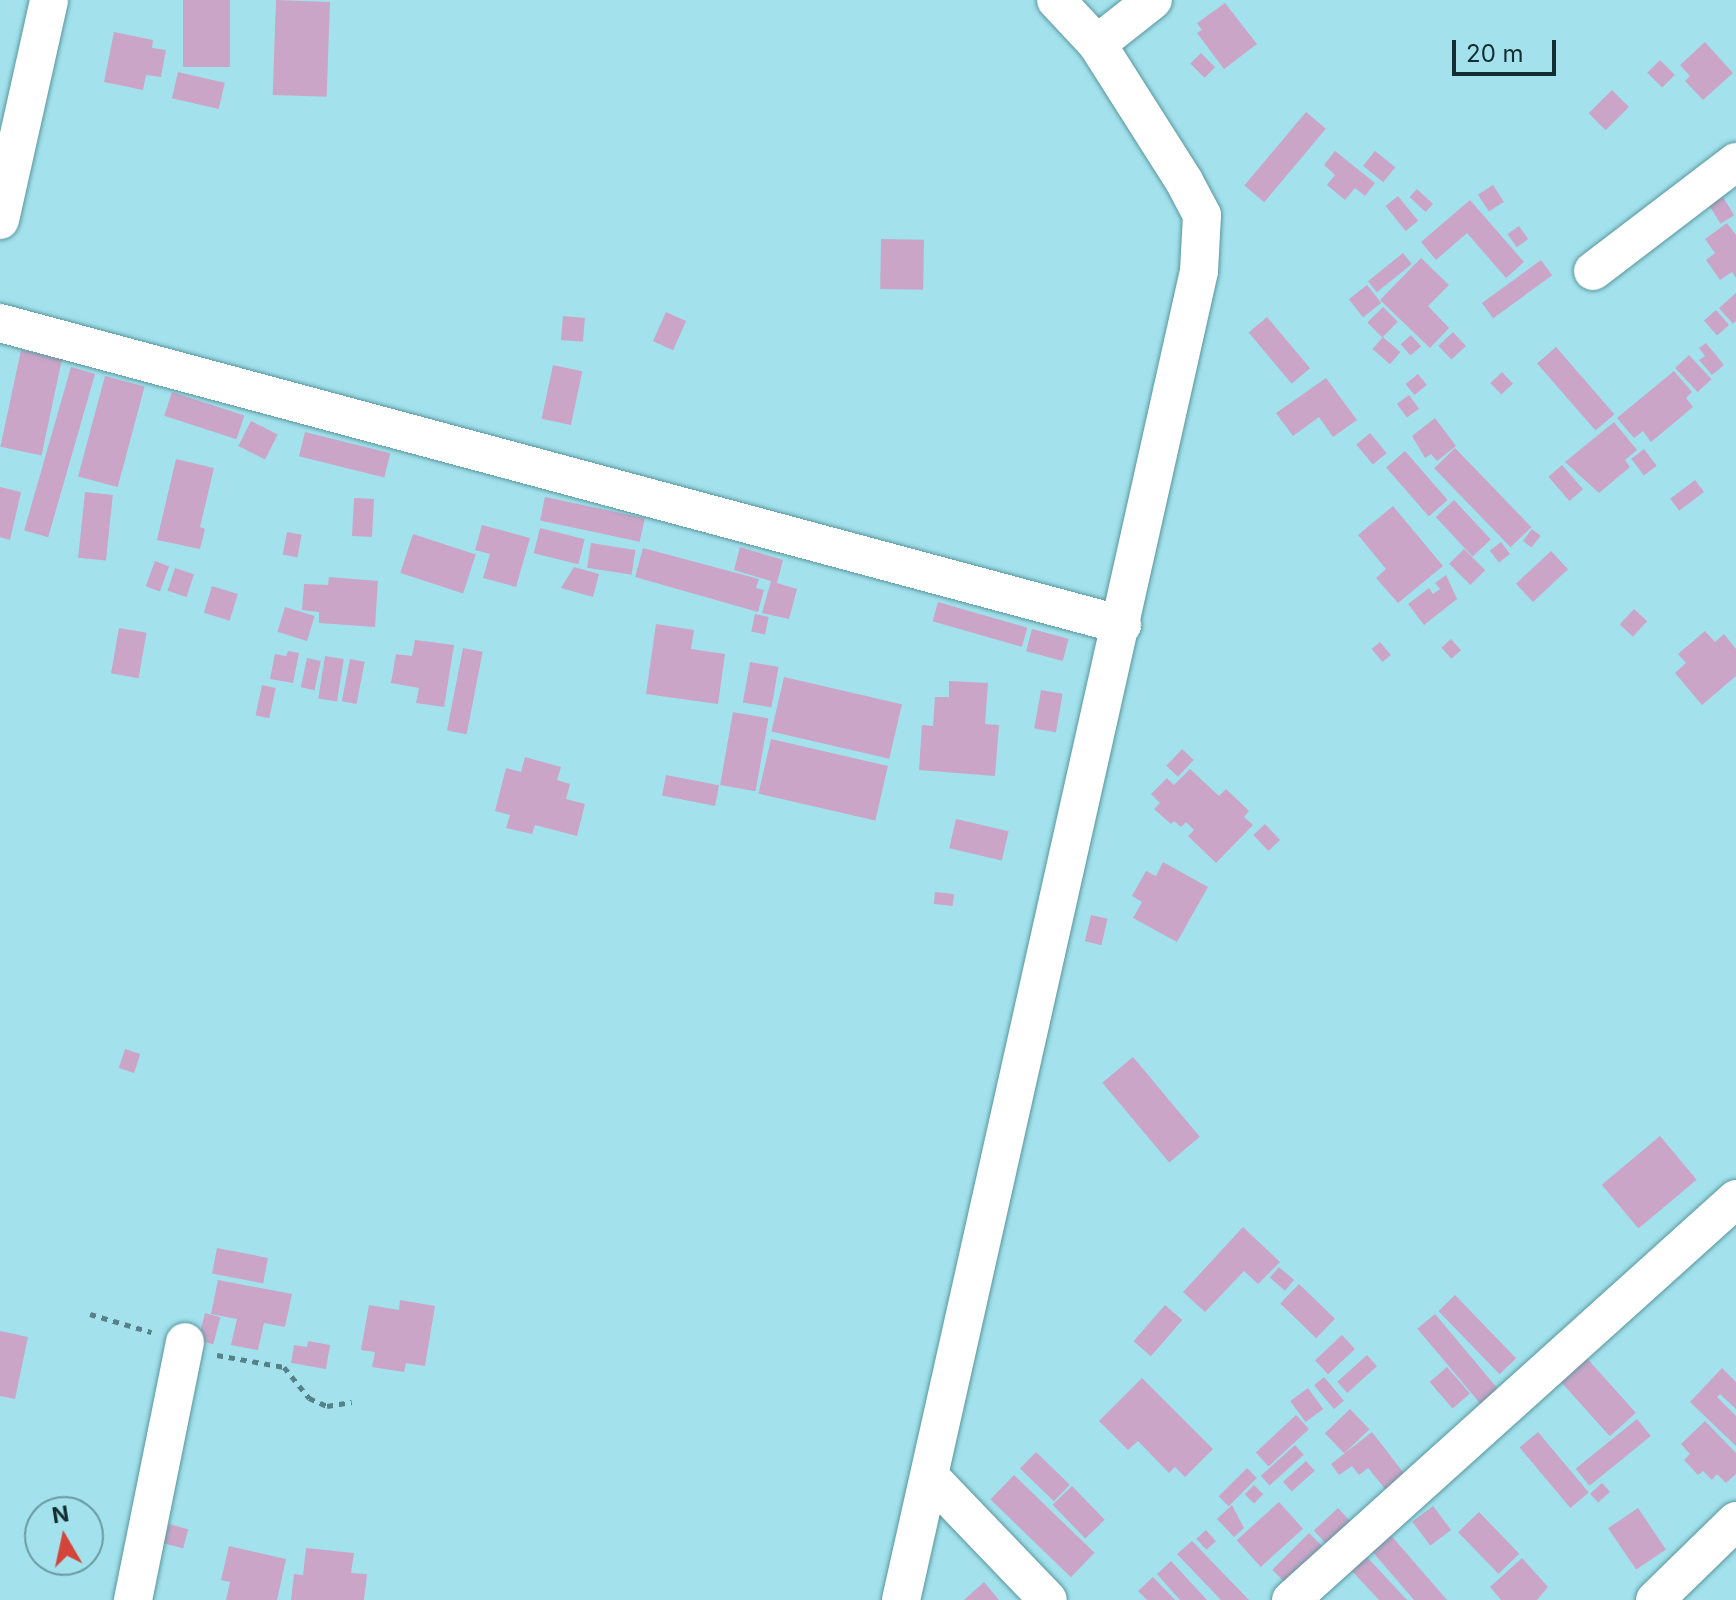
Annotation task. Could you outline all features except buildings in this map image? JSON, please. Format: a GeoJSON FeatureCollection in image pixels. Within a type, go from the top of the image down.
{"type":"FeatureCollection","features":[{"type":"Feature","properties":{"kind":"street"},"geometry":{"type":"LineString","coordinates":[[0,220],[49,0]]}},
{"type":"Feature","properties":{"kind":"street"},"geometry":{"type":"LineString","coordinates":[[901,1600],[1199,271],[1202,215],[1097,44],[1056,0]]}},
{"type":"Feature","properties":{"kind":"street"},"geometry":{"type":"LineString","coordinates":[[1097,44],[1153,0]]}},
{"type":"Feature","properties":{"kind":"street"},"geometry":{"type":"LineString","coordinates":[[1593,271],[1736,162]]}},
{"type":"Feature","properties":{"kind":"street"},"geometry":{"type":"LineString","coordinates":[[0,323],[1122,625]]}},
{"type":"Feature","properties":{"kind":"street"},"geometry":{"type":"LineString","coordinates":[[1291,1600],[1736,1199]]}},
{"type":"Feature","properties":{"kind":"street"},"geometry":{"type":"LineString","coordinates":[[133,1600],[185,1342]]}},
{"type":"Feature","properties":{"kind":"street"},"geometry":{"type":"LineString","coordinates":[[930,1477],[1048,1600]]}},
{"type":"Feature","properties":{"kind":"street"},"geometry":{"type":"LineString","coordinates":[[1655,1600],[1736,1521]]}},
{"type":"Feature","properties":{"kind":"path"},"geometry":{"type":"LineString","coordinates":[[90,1314],[185,1342],[211,1354],[284,1367],[309,1398],[327,1406],[352,1402]]}}]}
